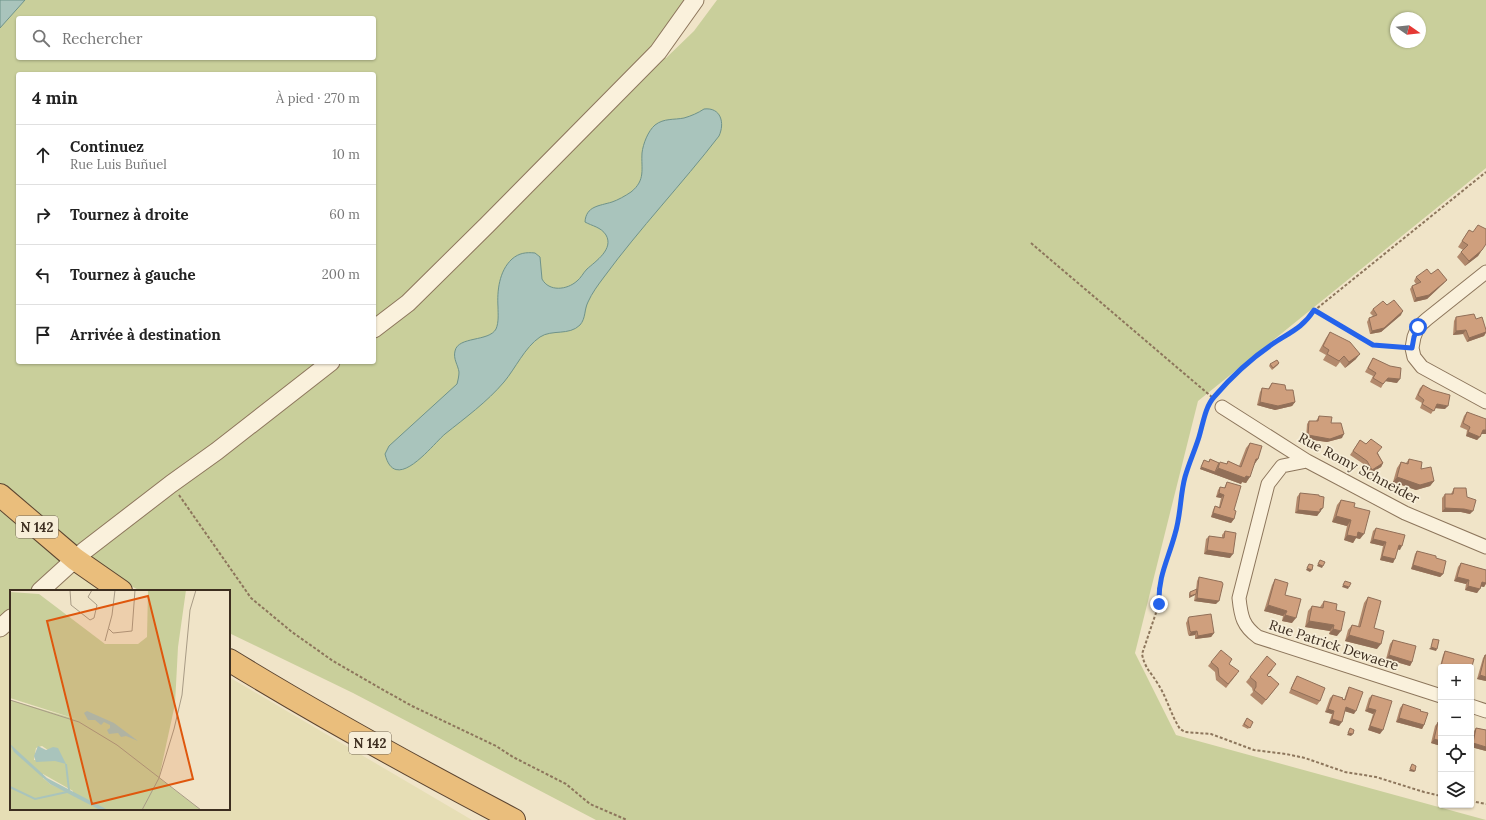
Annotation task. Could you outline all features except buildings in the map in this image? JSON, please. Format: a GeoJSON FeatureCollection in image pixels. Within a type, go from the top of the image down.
{"type":"FeatureCollection","features":[{"type":"Feature","properties":{"kind":"highway","name":"N 142"},"geometry":{"type":"LineString","coordinates":[[0,496],[75,559],[120,590]]}},
{"type":"Feature","properties":{"kind":"highway","name":"N 142"},"geometry":{"type":"LineString","coordinates":[[230,661],[280,691],[421,771],[514,820]]}},
{"type":"Feature","properties":{"kind":"street"},"geometry":{"type":"LineString","coordinates":[[376,327],[408,302],[487,225],[658,52],[695,0]]}},
{"type":"Feature","properties":{"kind":"street"},"geometry":{"type":"LineString","coordinates":[[1486,272],[1418,327],[1412,348],[1414,357],[1422,367],[1486,402]]}},
{"type":"Feature","properties":{"kind":"street"},"geometry":{"type":"LineString","coordinates":[[41,590],[75,559],[171,484],[217,452],[328,364]]}},
{"type":"Feature","properties":{"kind":"street","name":"Rue Romy Schneider"},"geometry":{"type":"LineString","coordinates":[[1222,407],[1308,461],[1405,513],[1486,547]]}},
{"type":"Feature","properties":{"kind":"street","name":"Rue Patrick Dewaere"},"geometry":{"type":"LineString","coordinates":[[1308,461],[1282,466],[1268,484],[1239,598],[1241,615],[1249,630],[1258,637],[1438,695]]}},
{"type":"Feature","properties":{"kind":"street"},"geometry":{"type":"LineString","coordinates":[[0,628],[10,619]]}},
{"type":"Feature","properties":{"kind":"street"},"geometry":{"type":"LineString","coordinates":[[1474,707],[1486,711]]}},
{"type":"Feature","properties":{"kind":"path"},"geometry":{"type":"LineString","coordinates":[[1438,795],[1376,777],[1345,772],[1305,758],[1254,750],[1211,734],[1185,732],[1180,730],[1158,684],[1150,674],[1144,662],[1142,654],[1159,604],[1158,590],[1162,572],[1175,534],[1185,477],[1212,398],[1242,368],[1277,341],[1288,335],[1308,320],[1314,310],[1486,172]]}},
{"type":"Feature","properties":{"kind":"path"},"geometry":{"type":"LineString","coordinates":[[1031,243],[1211,397]]}},
{"type":"Feature","properties":{"kind":"path"},"geometry":{"type":"LineString","coordinates":[[1314,310],[1373,345],[1412,348]]}},
{"type":"Feature","properties":{"kind":"path"},"geometry":{"type":"LineString","coordinates":[[171,484],[251,598],[292,632],[332,661],[378,687],[412,706],[496,746],[513,757],[566,784],[590,804],[627,820]]}},
{"type":"Feature","properties":{"kind":"path"},"geometry":{"type":"LineString","coordinates":[[1474,801],[1486,804]]}},
{"type":"Feature","properties":{"kind":"shaded area"},"geometry":{"type":"Polygon","coordinates":[[[75,559],[109,590],[41,590],[75,559]]]}},
{"type":"Feature","properties":{"kind":"shaded area"},"geometry":{"type":"Polygon","coordinates":[[[10,619],[10,810],[230,810],[230,678],[472,820],[0,820],[0,628],[10,619]]]}},
{"type":"Feature","properties":{"kind":"green space"},"geometry":{"type":"Polygon","coordinates":[[[0,0],[695,0],[658,53],[666,58],[694,31],[717,0],[1486,0],[1486,168],[1198,401],[1135,653],[1176,735],[1486,820],[596,820],[353,693],[230,633],[230,590],[139,590],[75,559],[41,590],[10,590],[10,619],[0,628],[0,0]]]}},
{"type":"Feature","properties":{"kind":"water"},"geometry":{"type":"Polygon","coordinates":[[[0,0],[25,0],[0,28],[0,0]]]}},
{"type":"Feature","properties":{"kind":"water"},"geometry":{"type":"Polygon","coordinates":[[[704,109],[710,109],[718,113],[722,126],[719,136],[632,241],[593,292],[580,325],[566,332],[550,333],[540,337],[520,358],[508,377],[497,389],[476,410],[445,434],[414,464],[405,469],[397,470],[390,465],[385,454],[389,446],[457,384],[459,372],[455,359],[455,351],[457,346],[467,341],[487,336],[496,329],[498,321],[500,282],[504,269],[512,259],[520,254],[535,253],[540,257],[542,279],[549,286],[554,288],[563,288],[577,281],[603,254],[608,245],[608,240],[604,232],[599,228],[585,222],[588,213],[598,206],[622,198],[636,188],[642,174],[643,146],[648,134],[655,125],[665,120],[687,117],[704,109]]]}},
{"type":"Feature","properties":{"kind":"route"},"geometry":{"type":"LineString","coordinates":[[1159,604],[1158,590],[1162,572],[1175,534],[1185,477],[1212,398],[1242,368],[1277,341],[1288,335],[1308,320],[1314,310],[1373,345],[1412,348],[1418,327]]}}]}
